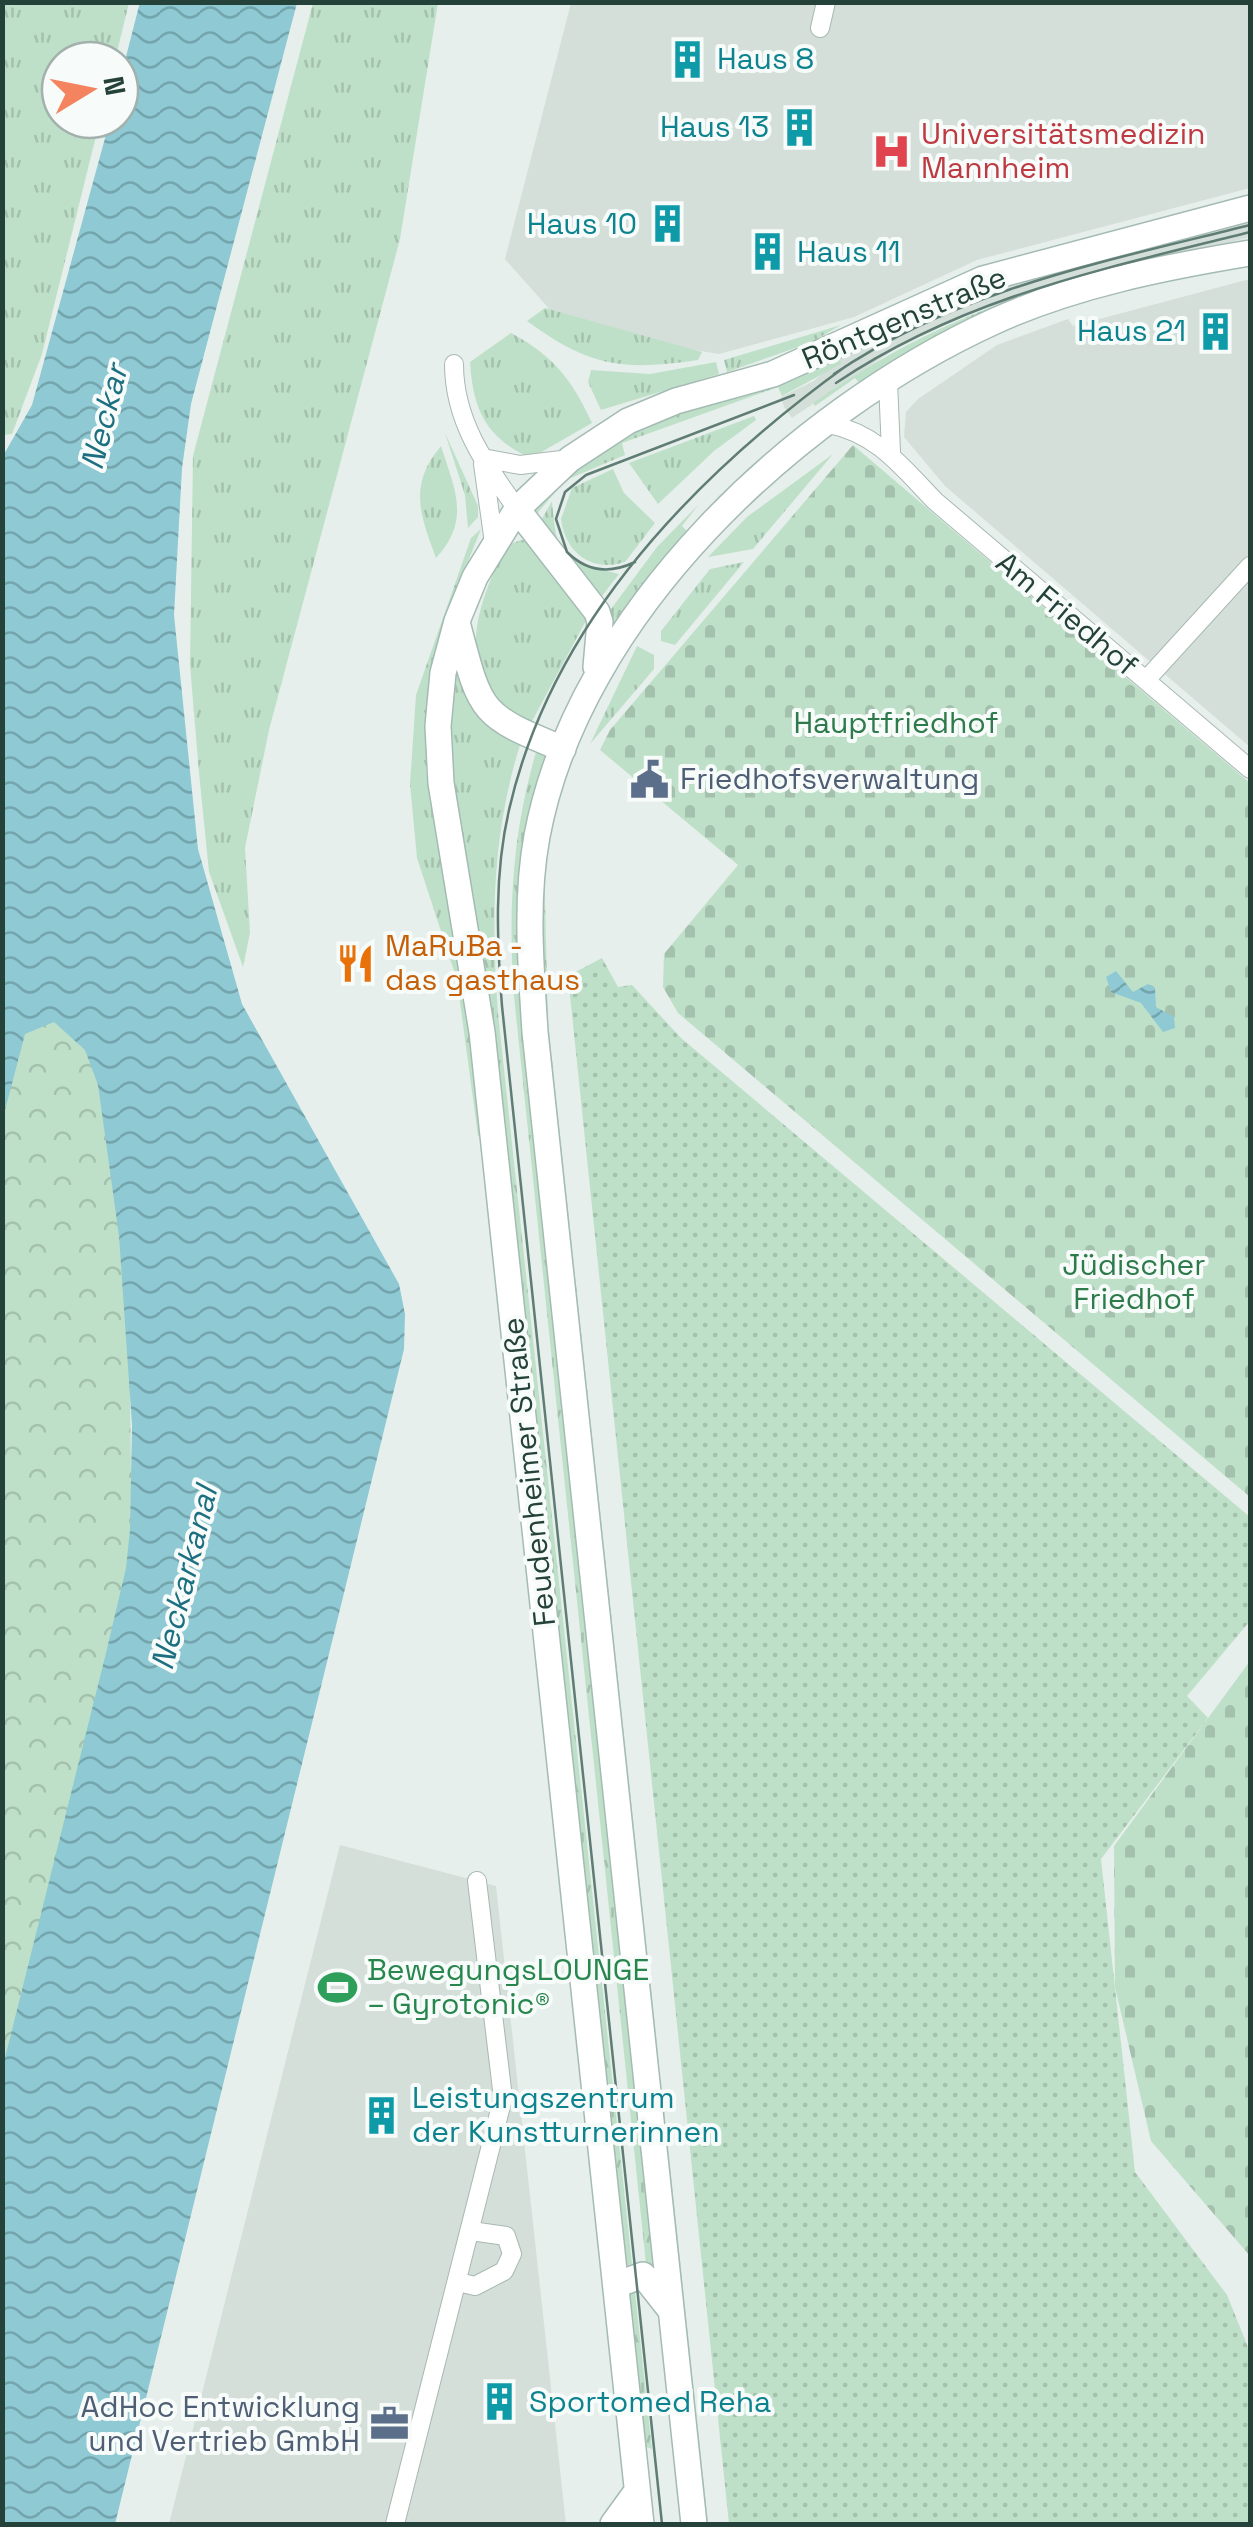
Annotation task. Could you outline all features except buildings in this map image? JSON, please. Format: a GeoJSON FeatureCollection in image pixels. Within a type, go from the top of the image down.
{"type":"FeatureCollection","features":[{"type":"Feature","properties":{"kind":"main road","name":"Röntgenstraße"},"geometry":{"type":"LineString","coordinates":[[570,458],[644,412],[773,374],[983,279],[1250,208]]}},
{"type":"Feature","properties":{"kind":"main road","name":"Röntgenstraße"},"geometry":{"type":"LineString","coordinates":[[538,831],[564,749],[595,676],[633,617],[675,564],[726,510],[829,424],[957,340],[1029,307],[1192,263],[1250,253]]}},
{"type":"Feature","properties":{"kind":"main road","name":"Feudenheimer Straße"},"geometry":{"type":"LineString","coordinates":[[570,458],[517,509],[494,543],[457,621],[443,673],[438,726],[442,782],[482,1032],[641,2524]]}},
{"type":"Feature","properties":{"kind":"main road"},"geometry":{"type":"LineString","coordinates":[[517,509],[597,612],[600,634],[595,676]]}},
{"type":"Feature","properties":{"kind":"main road"},"geometry":{"type":"LineString","coordinates":[[457,621],[472,680],[489,711],[516,732],[564,749]]}},
{"type":"Feature","properties":{"kind":"main road","name":"Feudenheimer Straße"},"geometry":{"type":"LineString","coordinates":[[538,831],[529,927],[536,1032],[694,2524]]}},
{"type":"Feature","properties":{"kind":"main road"},"geometry":{"type":"LineString","coordinates":[[616,2285],[636,2276],[650,2278],[672,2312]]}},
{"type":"Feature","properties":{"kind":"main road"},"geometry":{"type":"LineString","coordinates":[[613,2524],[637,2491]]}},
{"type":"Feature","properties":{"kind":"street"},"geometry":{"type":"LineString","coordinates":[[820,28],[826,2]]}},
{"type":"Feature","properties":{"kind":"street"},"geometry":{"type":"LineString","coordinates":[[454,364],[454,394],[482,458],[517,509]]}},
{"type":"Feature","properties":{"kind":"street"},"geometry":{"type":"LineString","coordinates":[[888,382],[891,452]]}},
{"type":"Feature","properties":{"kind":"street","name":"Am Friedhof"},"geometry":{"type":"LineString","coordinates":[[829,424],[858,432],[891,452],[935,502],[1250,769]]}},
{"type":"Feature","properties":{"kind":"street"},"geometry":{"type":"LineString","coordinates":[[482,458],[520,465],[570,458]]}},
{"type":"Feature","properties":{"kind":"street"},"geometry":{"type":"LineString","coordinates":[[482,458],[494,543]]}},
{"type":"Feature","properties":{"kind":"street"},"geometry":{"type":"LineString","coordinates":[[1146,680],[1250,566]]}},
{"type":"Feature","properties":{"kind":"street"},"geometry":{"type":"LineString","coordinates":[[395,2524],[503,2098],[477,1881]]}},
{"type":"Feature","properties":{"kind":"street"},"geometry":{"type":"LineString","coordinates":[[458,2282],[475,2286],[504,2271],[512,2254],[506,2236],[471,2232]]}},
{"type":"Feature","properties":{"kind":"shaded area","name":"Universitätsmedizin Mannheim"},"geometry":{"type":"Polygon","coordinates":[[[571,3],[1250,3],[1250,188],[977,260],[854,317],[719,354],[670,346],[552,312],[505,259],[571,3]]]}},
{"type":"Feature","properties":{"kind":"shaded area"},"geometry":{"type":"Polygon","coordinates":[[[1250,218],[1250,237],[972,312],[899,346],[792,418],[784,407],[781,397],[814,381],[840,356],[1004,282],[1250,218]]]}},
{"type":"Feature","properties":{"kind":"shaded area"},"geometry":{"type":"Polygon","coordinates":[[[1250,279],[1250,747],[945,486],[904,437],[906,412],[918,399],[997,345],[1068,319],[1073,326],[1250,279]]]}},
{"type":"Feature","properties":{"kind":"shaded area"},"geometry":{"type":"Polygon","coordinates":[[[340,1845],[496,1886],[566,2524],[169,2524],[340,1845]]]}},
{"type":"Feature","properties":{"kind":"green space"},"geometry":{"type":"Polygon","coordinates":[[[3,2],[129,3],[120,40],[40,40],[40,140],[95,140],[42,354],[12,434],[3,435],[3,2]]]}},
{"type":"Feature","properties":{"kind":"green space"},"geometry":{"type":"Polygon","coordinates":[[[313,3],[438,3],[400,239],[269,730],[245,848],[250,933],[243,967],[209,872],[199,773],[190,665],[193,456],[313,3]]]}},
{"type":"Feature","properties":{"kind":"green space"},"geometry":{"type":"Polygon","coordinates":[[[1052,286],[862,386],[855,378],[815,406],[813,403],[870,366],[928,335],[988,308],[1052,286]]]}},
{"type":"Feature","properties":{"kind":"green space"},"geometry":{"type":"Polygon","coordinates":[[[545,308],[702,352],[698,360],[671,363],[608,362],[570,348],[527,321],[545,308]]]}},
{"type":"Feature","properties":{"kind":"green space"},"geometry":{"type":"Polygon","coordinates":[[[841,325],[812,342],[727,372],[724,360],[841,325]]]}},
{"type":"Feature","properties":{"kind":"green space"},"geometry":{"type":"Polygon","coordinates":[[[511,333],[539,350],[560,371],[592,423],[531,458],[493,431],[474,394],[470,362],[511,333]]]}},
{"type":"Feature","properties":{"kind":"green space"},"geometry":{"type":"Polygon","coordinates":[[[840,356],[841,364],[782,396],[778,387],[622,443],[625,455],[566,480],[533,518],[529,512],[580,464],[638,427],[840,356]]]}},
{"type":"Feature","properties":{"kind":"green space"},"geometry":{"type":"Polygon","coordinates":[[[716,362],[719,374],[601,410],[588,382],[591,370],[650,374],[716,362]]]}},
{"type":"Feature","properties":{"kind":"green space"},"geometry":{"type":"Polygon","coordinates":[[[848,391],[851,395],[639,592],[611,632],[605,617],[657,547],[699,504],[682,526],[689,533],[791,433],[848,391]]]}},
{"type":"Feature","properties":{"kind":"green space"},"geometry":{"type":"Polygon","coordinates":[[[754,416],[756,420],[714,451],[658,504],[629,463],[754,416]]]}},
{"type":"Feature","properties":{"kind":"green space"},"geometry":{"type":"Polygon","coordinates":[[[445,433],[478,506],[478,517],[468,528],[465,495],[445,433]]]}},
{"type":"Feature","properties":{"kind":"green space","name":"Hauptfriedhof"},"geometry":{"type":"Polygon","coordinates":[[[853,445],[1250,783],[1250,1497],[678,1013],[663,987],[664,954],[738,865],[600,750],[610,730],[853,445]]]}},
{"type":"Feature","properties":{"kind":"green space"},"geometry":{"type":"Polygon","coordinates":[[[441,446],[455,491],[457,517],[454,531],[436,558],[420,500],[424,474],[441,446]]]}},
{"type":"Feature","properties":{"kind":"green space"},"geometry":{"type":"Polygon","coordinates":[[[833,454],[753,549],[708,557],[747,517],[833,454]]]}},
{"type":"Feature","properties":{"kind":"green space"},"geometry":{"type":"Polygon","coordinates":[[[613,469],[624,493],[655,523],[625,562],[601,565],[574,550],[561,519],[572,488],[613,469]]]}},
{"type":"Feature","properties":{"kind":"green space"},"geometry":{"type":"Polygon","coordinates":[[[552,501],[557,536],[566,555],[585,565],[619,574],[599,600],[538,526],[552,501]]]}},
{"type":"Feature","properties":{"kind":"green space"},"geometry":{"type":"Polygon","coordinates":[[[481,529],[442,627],[426,706],[426,772],[467,1001],[484,1134],[478,1136],[457,980],[417,858],[410,784],[416,695],[471,538],[481,529]]]}},
{"type":"Feature","properties":{"kind":"green space"},"geometry":{"type":"Polygon","coordinates":[[[532,541],[589,615],[530,725],[491,697],[477,660],[476,640],[490,581],[508,545],[532,541]]]}},
{"type":"Feature","properties":{"kind":"green space"},"geometry":{"type":"Polygon","coordinates":[[[744,562],[675,645],[661,641],[661,631],[710,569],[744,562]]]}},
{"type":"Feature","properties":{"kind":"green space"},"geometry":{"type":"Polygon","coordinates":[[[637,646],[654,655],[654,669],[590,744],[637,646]]]}},
{"type":"Feature","properties":{"kind":"green space"},"geometry":{"type":"Polygon","coordinates":[[[457,662],[486,724],[520,745],[504,812],[496,878],[498,1013],[632,2264],[625,2266],[492,1037],[450,776],[449,713],[457,662]]]}},
{"type":"Feature","properties":{"kind":"green space"},"geometry":{"type":"Polygon","coordinates":[[[536,752],[548,757],[519,904],[519,980],[656,2268],[646,2264],[514,996],[514,873],[536,752]]]}},
{"type":"Feature","properties":{"kind":"green space"},"geometry":{"type":"Polygon","coordinates":[[[544,859],[548,1022],[658,2054],[654,2054],[545,1022],[539,948],[544,859]]]}},
{"type":"Feature","properties":{"kind":"green space"},"geometry":{"type":"Polygon","coordinates":[[[602,958],[618,987],[632,985],[681,1038],[1250,1517],[1250,1621],[1187,1696],[1208,1718],[1101,1859],[1135,2172],[1227,2295],[1250,2352],[1250,2524],[729,2524],[568,976],[602,958]]]}},
{"type":"Feature","properties":{"kind":"green space"},"geometry":{"type":"Polygon","coordinates":[[[69,1020],[97,1058],[129,1307],[132,1553],[3,2072],[3,1106],[21,1034],[32,1024],[69,1020]]]}},
{"type":"Feature","properties":{"kind":"green space"},"geometry":{"type":"Polygon","coordinates":[[[1250,1661],[1250,2256],[1151,2141],[1115,1987],[1114,1846],[1250,1661]]]}},
{"type":"Feature","properties":{"kind":"green space"},"geometry":{"type":"Polygon","coordinates":[[[657,2079],[662,2090],[708,2524],[705,2524],[657,2079]]]}},
{"type":"Feature","properties":{"kind":"green space"},"geometry":{"type":"Polygon","coordinates":[[[634,2283],[652,2449],[644,2446],[627,2287],[634,2283]]]}},
{"type":"Feature","properties":{"kind":"water"},"geometry":{"type":"Polygon","coordinates":[[[140,2],[297,3],[191,404],[182,468],[174,615],[198,849],[242,1004],[399,1284],[405,1314],[404,1349],[115,2524],[3,2524],[3,2066],[126,1568],[132,1425],[119,1236],[98,1085],[85,1050],[54,1022],[25,1034],[3,1118],[3,456],[32,405],[105,140],[140,140],[140,40],[130,40],[140,2]]]}},
{"type":"Feature","properties":{"kind":"water"},"geometry":{"type":"Polygon","coordinates":[[[1116,971],[1133,992],[1148,984],[1155,988],[1156,1007],[1174,1017],[1175,1028],[1163,1032],[1141,1003],[1111,992],[1106,977],[1116,971]]]}},
{"type":"Feature","properties":{"kind":"tram line"},"geometry":{"type":"LineString","coordinates":[[834,374],[882,345],[983,299],[1088,266],[1250,225]]}},
{"type":"Feature","properties":{"kind":"tram line"},"geometry":{"type":"LineString","coordinates":[[836,383],[885,353],[984,307],[1088,273],[1250,232]]}},
{"type":"Feature","properties":{"kind":"tram line"},"geometry":{"type":"LineString","coordinates":[[662,2524],[502,1006],[498,932],[501,858],[509,810],[530,741],[558,676],[594,615],[684,505],[735,455],[846,366]]}},
{"type":"Feature","properties":{"kind":"tram line"},"geometry":{"type":"LineString","coordinates":[[635,562],[599,569],[583,564],[567,552],[556,519],[565,492],[586,475],[794,395]]}},
{"type":"Feature","properties":{"kind":"place","name":"Haus 8"},"geometry":{"type":"Point","coordinates":[687,59]}},
{"type":"Feature","properties":{"kind":"place","name":"Haus 13"},"geometry":{"type":"Point","coordinates":[799,127]}},
{"type":"Feature","properties":{"kind":"place","name":"Universitätsmedizin Mannheim"},"geometry":{"type":"Point","coordinates":[891,151]}},
{"type":"Feature","properties":{"kind":"place","name":"Haus 10"},"geometry":{"type":"Point","coordinates":[667,224]}},
{"type":"Feature","properties":{"kind":"place","name":"Haus 11"},"geometry":{"type":"Point","coordinates":[767,252]}},
{"type":"Feature","properties":{"kind":"place","name":"Haus 21"},"geometry":{"type":"Point","coordinates":[1216,331]}},
{"type":"Feature","properties":{"kind":"place","name":"Friedhofsverwaltung"},"geometry":{"type":"Point","coordinates":[650,779]}},
{"type":"Feature","properties":{"kind":"place","name":"MaRuBa - das gasthaus"},"geometry":{"type":"Point","coordinates":[355,963]}},
{"type":"Feature","properties":{"kind":"place","name":"BewegungsLOUNGE – Gyrotonic®"},"geometry":{"type":"Point","coordinates":[337,1987]}},
{"type":"Feature","properties":{"kind":"place","name":"Leistungszentrum der Kunstturnerinnen"},"geometry":{"type":"Point","coordinates":[382,2115]}},
{"type":"Feature","properties":{"kind":"place","name":"Sportomed Reha"},"geometry":{"type":"Point","coordinates":[499,2402]}},
{"type":"Feature","properties":{"kind":"place","name":"AdHoc Entwicklung und Vertrieb GmbH"},"geometry":{"type":"Point","coordinates":[390,2424]}},
{"type":"Feature","properties":{"kind":"water label","name":"Neckar"},"geometry":{"type":"Point","coordinates":[104,417]}},
{"type":"Feature","properties":{"kind":"water label","name":"Neckarkanal"},"geometry":{"type":"Point","coordinates":[184,1578]}},
{"type":"Feature","properties":{"kind":"park label","name":"Jüdischer Friedhof"},"geometry":{"type":"Point","coordinates":[1134,1282]}}]}
